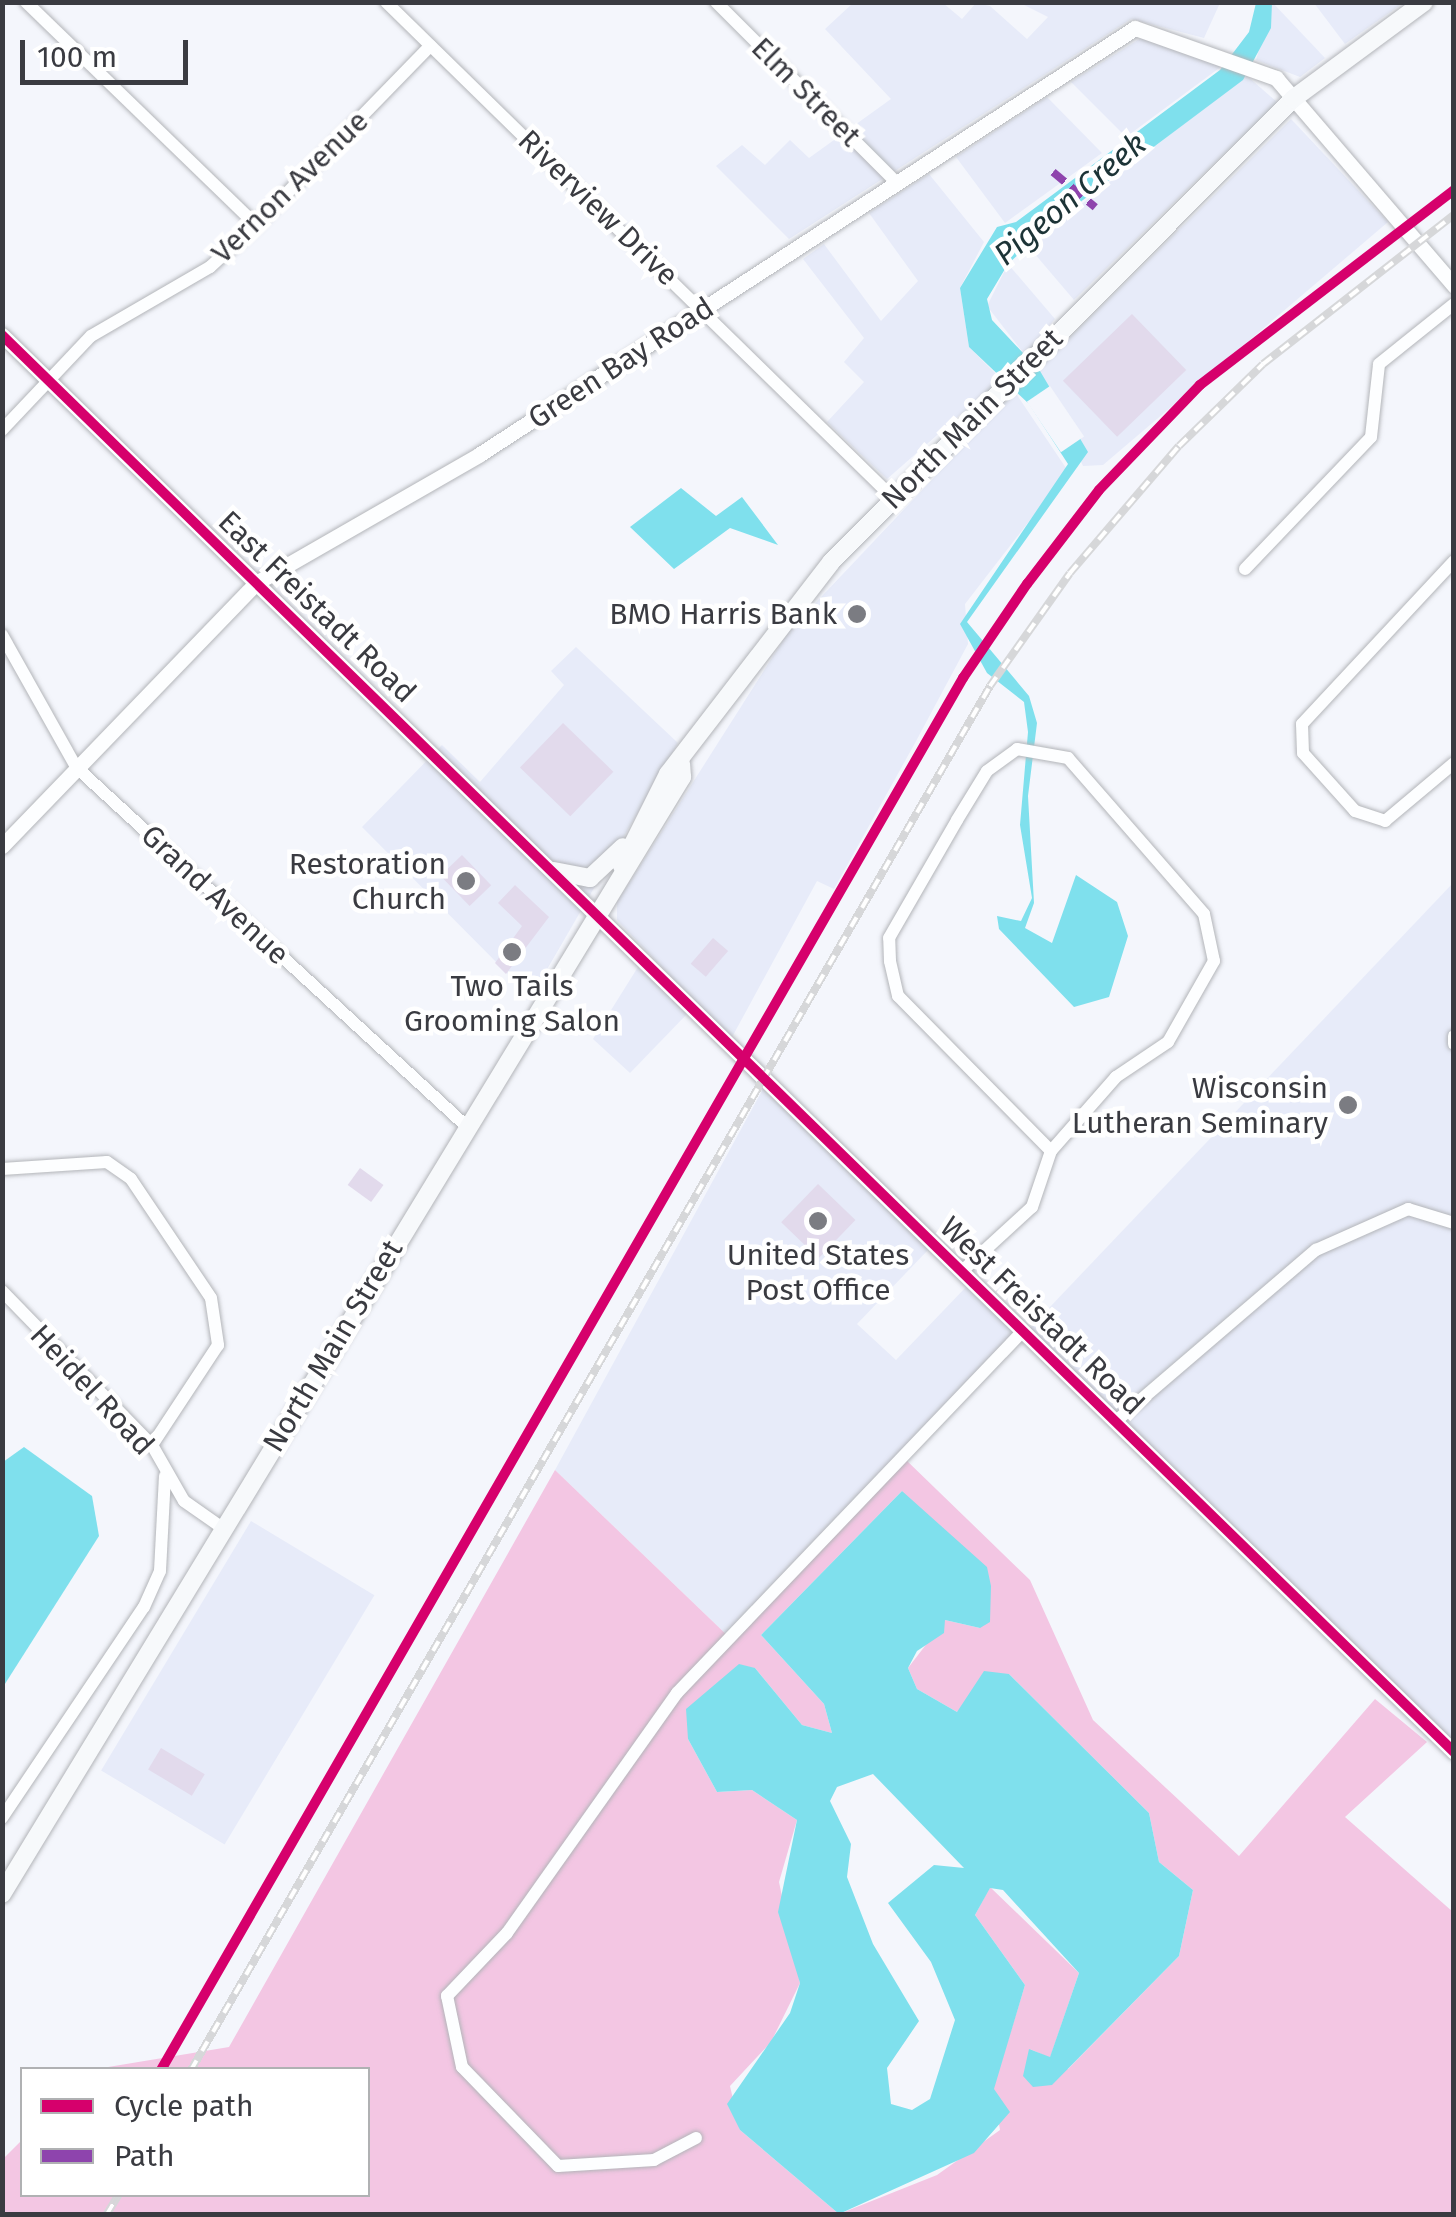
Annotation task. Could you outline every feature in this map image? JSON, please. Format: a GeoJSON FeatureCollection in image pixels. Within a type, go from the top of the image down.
{"type":"FeatureCollection","features":[{"type":"Feature","properties":{"kind":"main road","name":"North Main Street"},"geometry":{"type":"LineString","coordinates":[[621,868],[627,842],[782,616],[893,498],[1294,99],[1424,2]]}},
{"type":"Feature","properties":{"kind":"main road","name":"North Main Street"},"geometry":{"type":"LineString","coordinates":[[2,1897],[596,914],[681,764]]}},
{"type":"Feature","properties":{"kind":"main road"},"geometry":{"type":"LineString","coordinates":[[554,871],[590,878],[627,842]]}},
{"type":"Feature","properties":{"kind":"street"},"geometry":{"type":"LineString","coordinates":[[26,2],[256,225]]}},
{"type":"Feature","properties":{"kind":"street","name":"Riverview Drive"},"geometry":{"type":"LineString","coordinates":[[386,2],[893,498]]}},
{"type":"Feature","properties":{"kind":"street","name":"Elm Street"},"geometry":{"type":"LineString","coordinates":[[716,2],[895,181]]}},
{"type":"Feature","properties":{"kind":"street","name":"Green Bay Road"},"geometry":{"type":"LineString","coordinates":[[2,846],[256,583],[704,310],[895,181],[1135,28],[1253,66],[1294,99],[1454,286]]}},
{"type":"Feature","properties":{"kind":"street","name":"Vernon Avenue"},"geometry":{"type":"LineString","coordinates":[[2,430],[47,378],[91,336],[210,267],[430,46]]}},
{"type":"Feature","properties":{"kind":"street"},"geometry":{"type":"LineString","coordinates":[[1245,569],[1370,437],[1379,364],[1454,304]]}},
{"type":"Feature","properties":{"kind":"street","name":"East Freistadt Road"},"geometry":{"type":"LineString","coordinates":[[2,335],[596,914]]}},
{"type":"Feature","properties":{"kind":"street"},"geometry":{"type":"LineString","coordinates":[[1454,561],[1302,724],[1303,753],[1331,786],[1356,810],[1385,820],[1454,764]]}},
{"type":"Feature","properties":{"kind":"street","name":"Grand Avenue"},"geometry":{"type":"LineString","coordinates":[[2,635],[76,766],[465,1125]]}},
{"type":"Feature","properties":{"kind":"street"},"geometry":{"type":"LineString","coordinates":[[961,1272],[1032,1206],[1052,1151],[1086,1106],[1185,1022],[1214,961],[1211,931],[1068,758],[1024,749],[987,770],[894,928],[890,961],[898,996],[1052,1151]]}},
{"type":"Feature","properties":{"kind":"street","name":"West Freistadt Road"},"geometry":{"type":"LineString","coordinates":[[596,914],[1454,1752]]}},
{"type":"Feature","properties":{"kind":"street"},"geometry":{"type":"LineString","coordinates":[[1454,1036],[1454,1044]]}},
{"type":"Feature","properties":{"kind":"street"},"geometry":{"type":"LineString","coordinates":[[2,1169],[108,1162],[131,1178],[211,1298],[222,1321],[218,1345],[152,1446]]}},
{"type":"Feature","properties":{"kind":"street"},"geometry":{"type":"LineString","coordinates":[[1115,1422],[1294,1264],[1408,1209],[1454,1223]]}},
{"type":"Feature","properties":{"kind":"street","name":"Heidel Road"},"geometry":{"type":"LineString","coordinates":[[2,1291],[152,1446],[165,1476],[224,1529]]}},
{"type":"Feature","properties":{"kind":"street"},"geometry":{"type":"LineString","coordinates":[[696,2138],[654,2160],[558,2166],[462,2067],[446,1996],[508,1933],[677,1693],[1022,1332]]}},
{"type":"Feature","properties":{"kind":"street"},"geometry":{"type":"LineString","coordinates":[[2,1818],[144,1607],[160,1571],[165,1476]]}},
{"type":"Feature","properties":{"kind":"shaded area"},"geometry":{"type":"Polygon","coordinates":[[[1272,2],[1325,58],[1300,77],[1256,60],[1272,2]]]}},
{"type":"Feature","properties":{"kind":"shaded area"},"geometry":{"type":"Polygon","coordinates":[[[853,3],[943,3],[962,19],[976,3],[990,6],[1027,39],[1048,17],[1020,3],[1220,3],[1204,38],[1131,19],[789,239],[716,166],[742,145],[765,165],[790,140],[809,158],[891,99],[825,29],[853,3]]]}},
{"type":"Feature","properties":{"kind":"shaded area"},"geometry":{"type":"Polygon","coordinates":[[[1314,3],[1403,3],[1345,44],[1314,3]]]}},
{"type":"Feature","properties":{"kind":"shaded area"},"geometry":{"type":"Polygon","coordinates":[[[1141,38],[1222,66],[1126,137],[1071,82],[1141,38]]]}},
{"type":"Feature","properties":{"kind":"shaded area"},"geometry":{"type":"Polygon","coordinates":[[[1246,75],[1277,102],[1074,300],[1028,246],[1246,75]]]}},
{"type":"Feature","properties":{"kind":"shaded area"},"geometry":{"type":"Polygon","coordinates":[[[1047,97],[1102,153],[1005,223],[956,157],[1047,97]]]}},
{"type":"Feature","properties":{"kind":"shaded area"},"geometry":{"type":"Polygon","coordinates":[[[1291,119],[1388,222],[1103,465],[1083,466],[1038,369],[1291,119]]]}},
{"type":"Feature","properties":{"kind":"shaded area"},"geometry":{"type":"Polygon","coordinates":[[[929,174],[984,242],[960,288],[969,347],[1001,379],[887,479],[827,422],[864,382],[844,362],[864,338],[803,259],[824,244],[881,321],[918,281],[869,213],[929,174]]]}},
{"type":"Feature","properties":{"kind":"shaded area"},"geometry":{"type":"Polygon","coordinates":[[[1008,264],[1055,319],[1025,355],[987,306],[1008,264]]]}},
{"type":"Feature","properties":{"kind":"shaded area"},"geometry":{"type":"Polygon","coordinates":[[[1015,392],[1068,471],[965,604],[968,644],[915,743],[834,889],[817,881],[731,1039],[617,920],[617,902],[789,631],[1015,392]]]}},
{"type":"Feature","properties":{"kind":"shaded area"},"geometry":{"type":"Polygon","coordinates":[[[576,647],[678,743],[531,997],[362,827],[442,745],[480,782],[564,685],[551,671],[576,647]]]}},
{"type":"Feature","properties":{"kind":"shaded area","name":"Wisconsin Lutheran Seminary"},"geometry":{"type":"Polygon","coordinates":[[[1453,883],[1453,1744],[1030,1328],[1453,883]]]}},
{"type":"Feature","properties":{"kind":"shaded area"},"geometry":{"type":"Polygon","coordinates":[[[638,967],[688,1013],[630,1073],[593,1039],[638,967]]]}},
{"type":"Feature","properties":{"kind":"shaded area"},"geometry":{"type":"Polygon","coordinates":[[[763,1089],[928,1250],[857,1324],[896,1360],[966,1287],[1020,1338],[731,1639],[555,1470],[763,1089]]]}},
{"type":"Feature","properties":{"kind":"shaded area"},"geometry":{"type":"Polygon","coordinates":[[[905,1459],[1030,1580],[1093,1720],[1239,1856],[1375,1699],[1427,1742],[1345,1817],[1453,1912],[1453,2214],[839,2214],[3,2214],[3,2159],[20,2142],[20,2197],[370,2197],[370,2067],[108,2067],[229,2047],[555,1470],[731,1639],[905,1459]],[[902,1491],[761,1635],[824,1704],[832,1733],[802,1725],[755,1668],[688,1739],[717,1792],[752,1790],[797,1820],[779,1882],[800,1983],[771,2042],[730,2086],[740,2130],[839,2214],[937,2175],[1000,2130],[993,2089],[1025,1985],[975,1915],[990,1887],[1079,1973],[1050,2058],[1030,2049],[1068,2069],[1179,1956],[1193,1890],[1159,1862],[1149,1813],[1009,1674],[957,1712],[917,1689],[908,1668],[945,1620],[980,1628],[902,1491]]]}},
{"type":"Feature","properties":{"kind":"shaded area"},"geometry":{"type":"Polygon","coordinates":[[[251,1521],[374,1595],[225,1845],[101,1770],[251,1521]]]}},
{"type":"Feature","properties":{"kind":"water","name":"Pigeon Creek"},"geometry":{"type":"Polygon","coordinates":[[[1256,3],[1272,3],[1271,28],[1243,80],[1055,221],[1008,264],[987,299],[992,320],[1040,371],[1088,452],[967,622],[1029,696],[1037,723],[1028,796],[1034,903],[1025,928],[1052,943],[1076,875],[1117,902],[1128,936],[1109,997],[1074,1007],[999,929],[997,916],[1021,921],[1032,898],[1020,825],[1028,732],[1024,702],[987,673],[960,624],[1068,464],[1029,404],[969,347],[960,288],[997,227],[1016,222],[1220,70],[1249,32],[1256,3]]]}},
{"type":"Feature","properties":{"kind":"water"},"geometry":{"type":"Polygon","coordinates":[[[681,488],[716,516],[742,497],[778,545],[730,528],[674,569],[630,527],[681,488]]]}},
{"type":"Feature","properties":{"kind":"water"},"geometry":{"type":"Polygon","coordinates":[[[24,1447],[92,1496],[99,1536],[3,1687],[3,1462],[24,1447]]]}},
{"type":"Feature","properties":{"kind":"water"},"geometry":{"type":"Polygon","coordinates":[[[902,1491],[987,1567],[991,1586],[990,1622],[980,1628],[945,1620],[944,1633],[917,1651],[908,1668],[917,1689],[957,1712],[984,1671],[1009,1674],[1149,1813],[1159,1862],[1193,1890],[1179,1956],[1052,2085],[1033,2087],[1023,2076],[1029,2049],[1050,2057],[1079,1973],[1003,1890],[990,1888],[975,1915],[1025,1985],[994,2089],[1010,2112],[974,2153],[839,2214],[740,2130],[727,2104],[790,2013],[800,1983],[778,1912],[797,1820],[752,1790],[717,1792],[688,1739],[686,1709],[739,1664],[755,1668],[802,1725],[832,1733],[824,1704],[761,1635],[902,1491]],[[873,1774],[837,1787],[830,1801],[851,1844],[847,1877],[873,1944],[919,2021],[887,2068],[891,2104],[912,2110],[930,2099],[955,2020],[931,1962],[888,1903],[934,1865],[964,1868],[873,1774]]]}},
{"type":"Feature","properties":{"kind":"pier"},"geometry":{"type":"Polygon","coordinates":[[[1050,386],[1084,437],[1061,452],[1027,402],[1050,386]]]}},
{"type":"Feature","properties":{"kind":"building"},"geometry":{"type":"Polygon","coordinates":[[[1132,314],[1186,370],[1117,437],[1063,381],[1132,314]]]}},
{"type":"Feature","properties":{"kind":"building"},"geometry":{"type":"Polygon","coordinates":[[[563,723],[613,772],[570,816],[520,768],[563,723]]]}},
{"type":"Feature","properties":{"kind":"building","name":"Restoration Church"},"geometry":{"type":"Polygon","coordinates":[[[462,855],[491,885],[470,906],[440,876],[462,855]]]}},
{"type":"Feature","properties":{"kind":"building"},"geometry":{"type":"Polygon","coordinates":[[[515,885],[549,917],[506,974],[495,963],[522,926],[498,903],[515,885]]]}},
{"type":"Feature","properties":{"kind":"building"},"geometry":{"type":"Polygon","coordinates":[[[713,938],[728,951],[706,977],[691,964],[713,938]]]}},
{"type":"Feature","properties":{"kind":"building"},"geometry":{"type":"Polygon","coordinates":[[[360,1168],[383,1185],[371,1202],[348,1185],[360,1168]]]}},
{"type":"Feature","properties":{"kind":"building","name":"United States Post Office"},"geometry":{"type":"Polygon","coordinates":[[[818,1184],[855,1220],[819,1258],[781,1222],[818,1184]]]}},
{"type":"Feature","properties":{"kind":"building"},"geometry":{"type":"Polygon","coordinates":[[[161,1748],[205,1774],[192,1796],[148,1769],[161,1748]]]}},
{"type":"Feature","properties":{"kind":"railway"},"geometry":{"type":"LineString","coordinates":[[193,2067],[990,686],[1070,573],[1179,446],[1263,364],[1454,215]]}},
{"type":"Feature","properties":{"kind":"railway"},"geometry":{"type":"LineString","coordinates":[[107,2214],[117,2197]]}},
{"type":"Feature","properties":{"kind":"marked path"},"geometry":{"type":"LineString","coordinates":[[1053,172],[1095,207]]}},
{"type":"Feature","properties":{"kind":"cycle path"},"geometry":{"type":"LineString","coordinates":[[163,2067],[963,678],[1027,584],[1099,490],[1200,385],[1454,190]]}},
{"type":"Feature","properties":{"kind":"cycle path"},"geometry":{"type":"LineString","coordinates":[[2,335],[1454,1752]]}},
{"type":"Feature","properties":{"kind":"place","name":"BMO Harris Bank"},"geometry":{"type":"Point","coordinates":[857,614]}},
{"type":"Feature","properties":{"kind":"place","name":"Restoration Church"},"geometry":{"type":"Point","coordinates":[466,881]}},
{"type":"Feature","properties":{"kind":"place","name":"Two Tails Grooming Salon"},"geometry":{"type":"Point","coordinates":[512,952]}},
{"type":"Feature","properties":{"kind":"place","name":"Wisconsin Lutheran Seminary"},"geometry":{"type":"Point","coordinates":[1348,1105]}},
{"type":"Feature","properties":{"kind":"place","name":"United States Post Office"},"geometry":{"type":"Point","coordinates":[818,1221]}}]}
